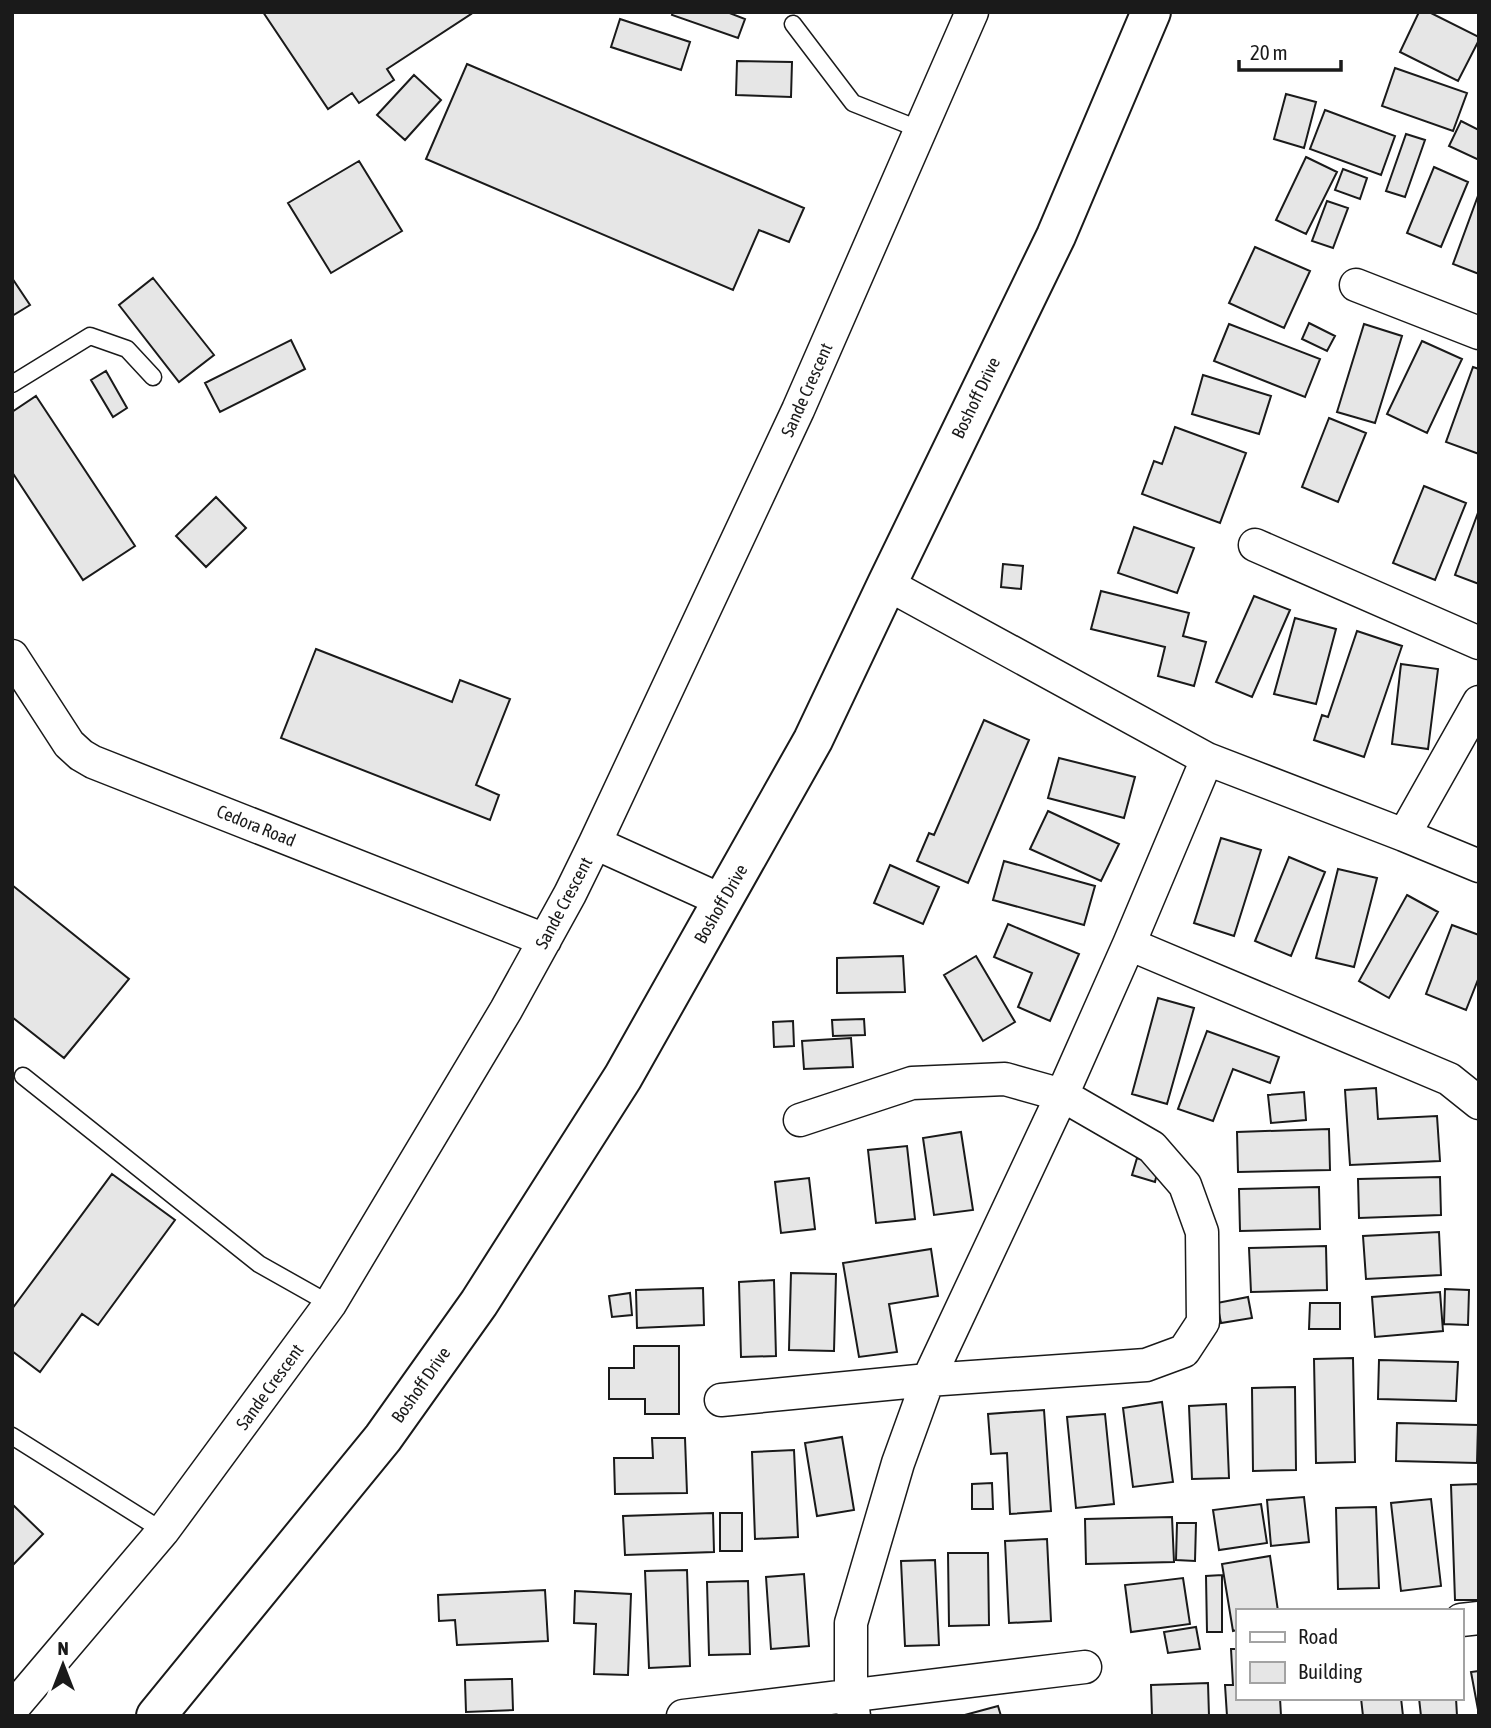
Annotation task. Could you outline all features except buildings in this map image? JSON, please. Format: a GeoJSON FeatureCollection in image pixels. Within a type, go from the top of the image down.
{"type":"FeatureCollection","features":[{"type":"Feature","properties":{"kind":"main road","name":"Boshoff Drive"},"geometry":{"type":"LineString","coordinates":[[156,1716],[383,1438],[479,1303],[622,1077],[813,740],[1056,236],[1151,12]]}},
{"type":"Feature","properties":{"kind":"street","name":"Sande Crescent"},"geometry":{"type":"LineString","coordinates":[[12,1709],[163,1531],[330,1304],[506,1010],[595,843],[798,411],[972,12]]}},
{"type":"Feature","properties":{"kind":"street"},"geometry":{"type":"LineString","coordinates":[[1356,285],[1479,333]]}},
{"type":"Feature","properties":{"kind":"street"},"geometry":{"type":"LineString","coordinates":[[1255,545],[1479,643]]}},
{"type":"Feature","properties":{"kind":"street"},"geometry":{"type":"LineString","coordinates":[[887,584],[1207,759],[1479,866]]}},
{"type":"Feature","properties":{"kind":"street","name":"Cedora Road"},"geometry":{"type":"LineString","coordinates":[[12,656],[69,744],[93,762],[545,940]]}},
{"type":"Feature","properties":{"kind":"street"},"geometry":{"type":"LineString","coordinates":[[1404,835],[1479,702]]}},
{"type":"Feature","properties":{"kind":"street"},"geometry":{"type":"LineString","coordinates":[[853,1705],[851,1623],[898,1463],[928,1380],[1062,1095],[1207,759]]}},
{"type":"Feature","properties":{"kind":"street"},"geometry":{"type":"LineString","coordinates":[[595,843],[723,901]]}},
{"type":"Feature","properties":{"kind":"street"},"geometry":{"type":"LineString","coordinates":[[1129,944],[1449,1079],[1479,1103]]}},
{"type":"Feature","properties":{"kind":"street"},"geometry":{"type":"LineString","coordinates":[[721,1400],[928,1380],[1146,1365],[1184,1351],[1203,1322],[1202,1232],[1185,1185],[1152,1147],[1062,1095],[1005,1079],[912,1083],[800,1120]]}},
{"type":"Feature","properties":{"kind":"street"},"geometry":{"type":"LineString","coordinates":[[683,1716],[853,1705],[1085,1667]]}},
{"type":"Feature","properties":{"kind":"lane"},"geometry":{"type":"LineString","coordinates":[[793,24],[853,103],[921,130]]}},
{"type":"Feature","properties":{"kind":"lane"},"geometry":{"type":"LineString","coordinates":[[12,384],[90,336],[127,349],[153,377]]}},
{"type":"Feature","properties":{"kind":"lane"},"geometry":{"type":"LineString","coordinates":[[23,1076],[259,1264],[330,1304]]}},
{"type":"Feature","properties":{"kind":"lane"},"geometry":{"type":"LineString","coordinates":[[12,1436],[163,1531]]}}]}
